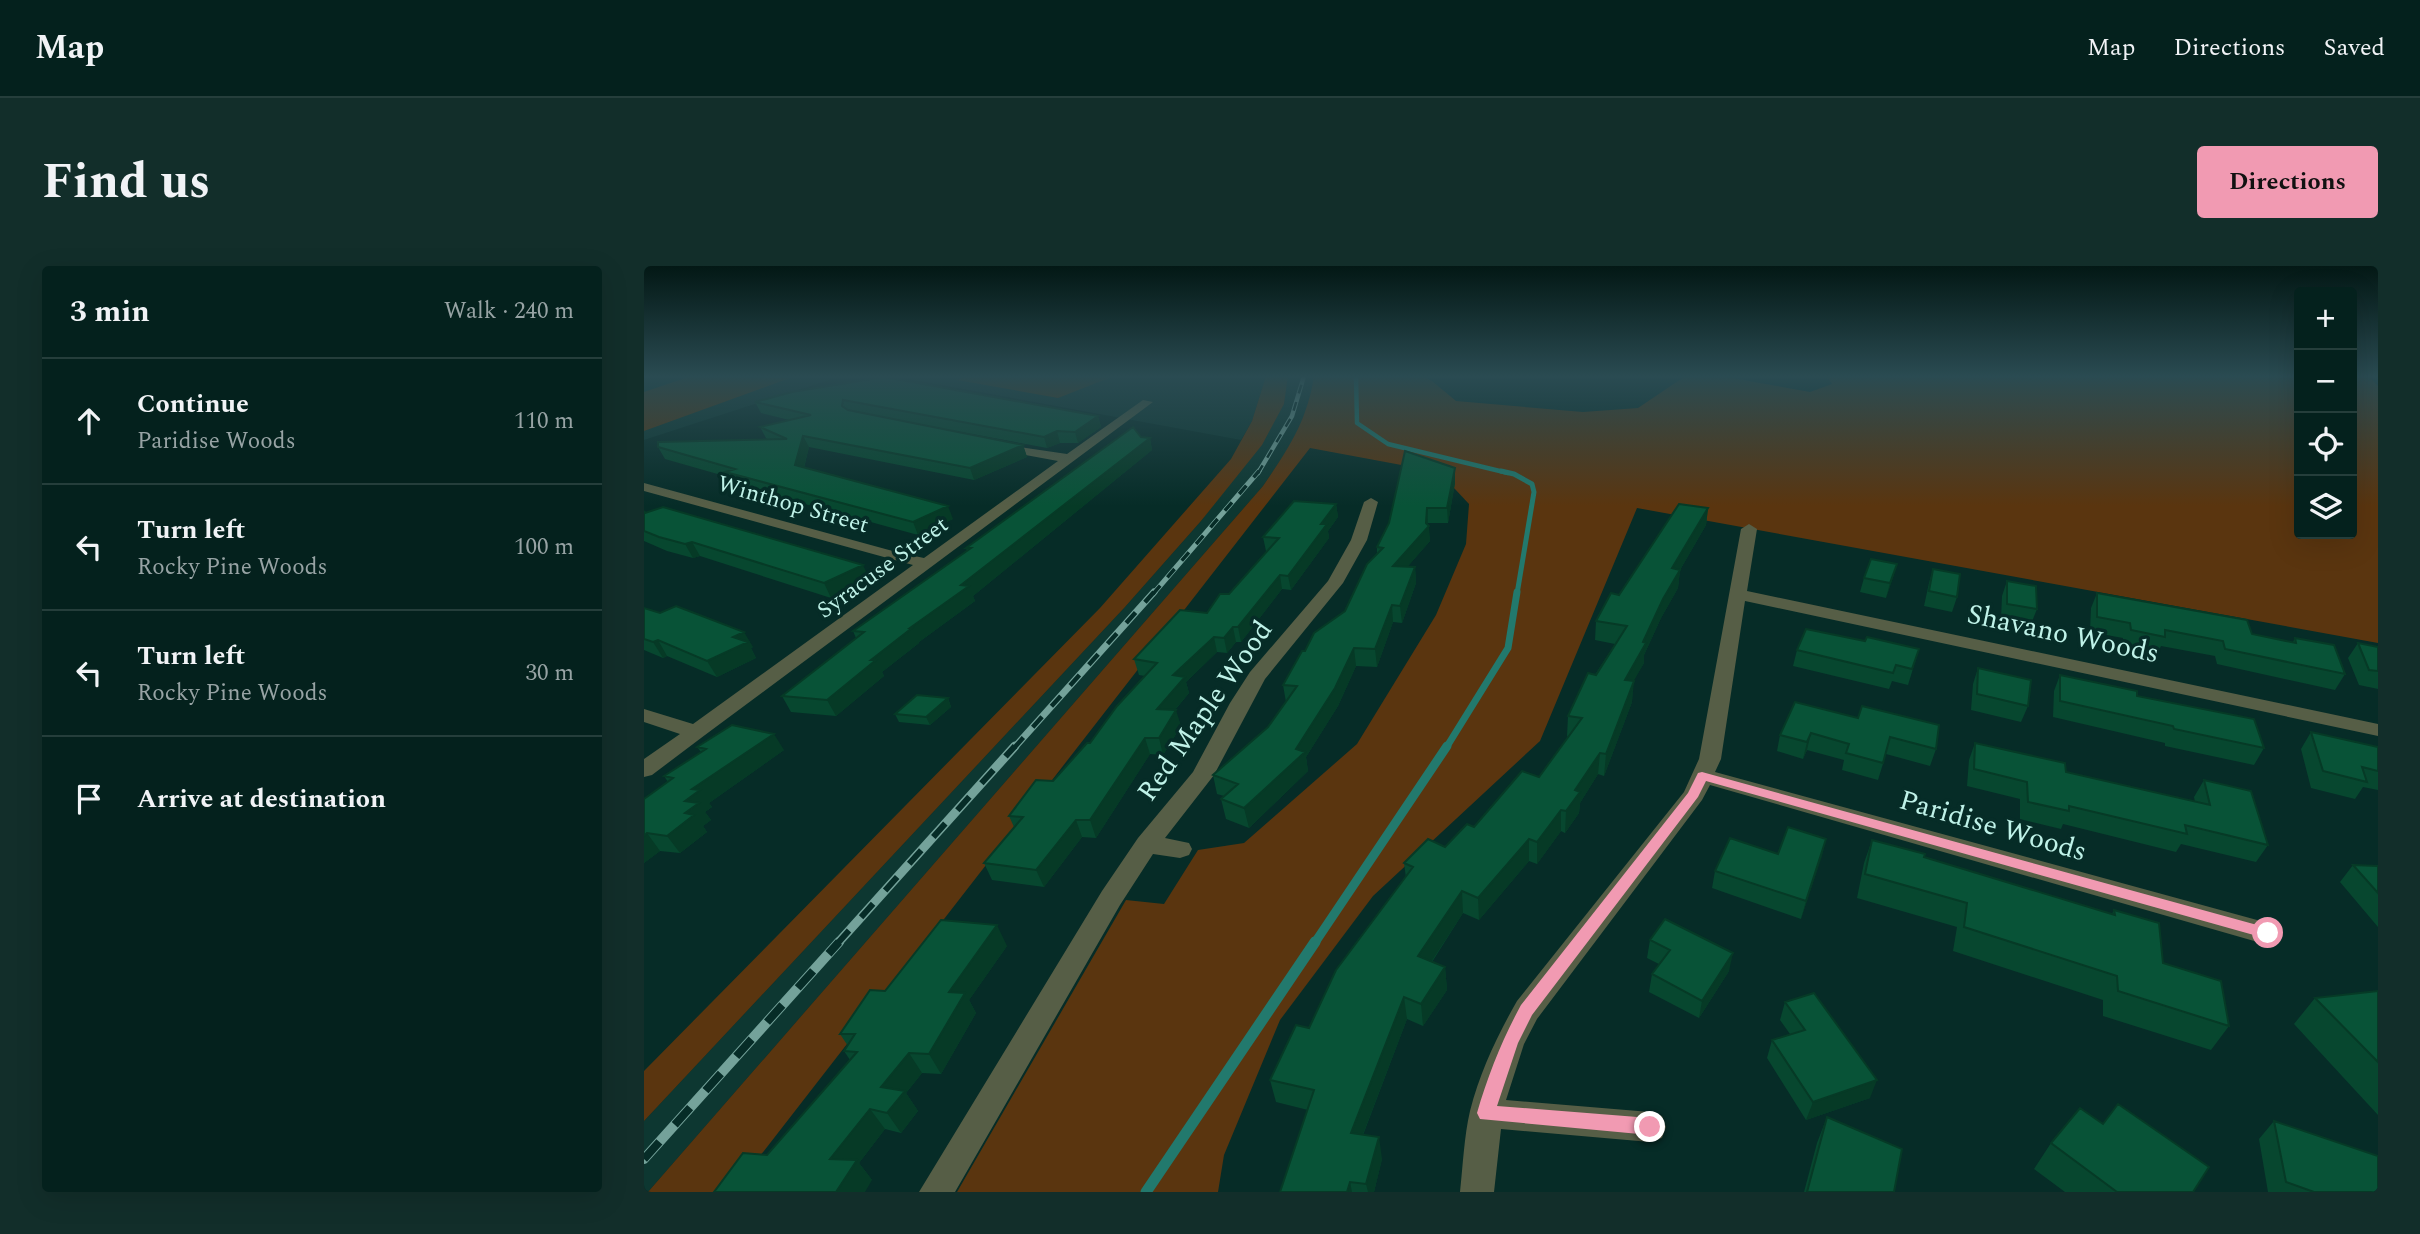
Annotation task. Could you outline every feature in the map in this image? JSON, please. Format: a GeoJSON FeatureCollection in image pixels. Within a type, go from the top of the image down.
{"type":"FeatureCollection","features":[{"type":"Feature","properties":{"kind":"street","name":"Syracuse Street"},"geometry":{"type":"LineString","coordinates":[[644,770],[1124,419]]}},
{"type":"Feature","properties":{"kind":"street"},"geometry":{"type":"LineString","coordinates":[[989,444],[1071,459]]}},
{"type":"Feature","properties":{"kind":"street","name":"Winthop Street"},"geometry":{"type":"LineString","coordinates":[[646,487],[898,558],[928,564]]}},
{"type":"Feature","properties":{"kind":"street","name":"Red Maple Wood"},"geometry":{"type":"LineString","coordinates":[[936,1192],[1111,898],[1147,844],[1203,775],[1257,676],[1335,583],[1359,540],[1371,502]]}},
{"type":"Feature","properties":{"kind":"street"},"geometry":{"type":"LineString","coordinates":[[1477,1192],[1486,1113],[1496,1076],[1510,1041],[1527,1010],[1694,794],[1710,759],[1749,529]]}},
{"type":"Feature","properties":{"kind":"street","name":"Shavano Woods"},"geometry":{"type":"LineString","coordinates":[[1737,594],[2378,730]]}},
{"type":"Feature","properties":{"kind":"street"},"geometry":{"type":"LineString","coordinates":[[644,715],[682,729],[698,731]]}},
{"type":"Feature","properties":{"kind":"street","name":"Paridise Woods"},"geometry":{"type":"LineString","coordinates":[[1702,776],[2268,933]]}},
{"type":"Feature","properties":{"kind":"street","name":"Red Maple Wood"},"geometry":{"type":"LineString","coordinates":[[1147,844],[1180,849]]}},
{"type":"Feature","properties":{"kind":"street"},"geometry":{"type":"LineString","coordinates":[[1486,1113],[1650,1127]]}},
{"type":"Feature","properties":{"kind":"shaded area"},"geometry":{"type":"Polygon","coordinates":[[[644,419],[708,419],[644,440],[644,419]]]}},
{"type":"Feature","properties":{"kind":"shaded area"},"geometry":{"type":"Polygon","coordinates":[[[644,419],[676,419],[644,431],[644,419]]]}},
{"type":"Feature","properties":{"kind":"shaded area"},"geometry":{"type":"Polygon","coordinates":[[[1128,419],[1253,419],[1241,440],[1128,419]]]}},
{"type":"Feature","properties":{"kind":"shaded area"},"geometry":{"type":"Polygon","coordinates":[[[1273,419],[1303,419],[1293,442],[1263,486],[648,1192],[644,1192],[644,1121],[1125,607],[1201,521],[1273,419]]]}},
{"type":"Feature","properties":{"kind":"shaded area"},"geometry":{"type":"Polygon","coordinates":[[[1276,419],[1262,445],[1201,521],[1125,607],[644,1121],[644,1071],[1100,608],[1231,459],[1252,421],[1276,419]]]}},
{"type":"Feature","properties":{"kind":"shaded area"},"geometry":{"type":"Polygon","coordinates":[[[1302,419],[2294,419],[2294,539],[2357,539],[2357,419],[2378,419],[2378,643],[1637,508],[1540,741],[1373,896],[1280,1020],[1224,1155],[1218,1192],[957,1192],[1126,900],[1164,904],[1198,850],[1244,843],[1357,744],[1436,615],[1466,544],[1469,504],[1439,472],[1310,448],[732,1192],[648,1192],[1263,486],[1302,419]]]}},
{"type":"Feature","properties":{"kind":"building"},"geometry":{"type":"Polygon","coordinates":[[[793,419],[894,419],[1023,445],[970,468],[803,436],[795,465],[948,506],[913,522],[725,472],[735,469],[658,447],[658,442],[787,439],[760,427],[793,419]]]}},
{"type":"Feature","properties":{"kind":"building"},"geometry":{"type":"Polygon","coordinates":[[[947,419],[1093,419],[1075,432],[1057,431],[1044,437],[947,419]]]}},
{"type":"Feature","properties":{"kind":"building"},"geometry":{"type":"Polygon","coordinates":[[[1133,427],[1141,437],[1150,438],[961,585],[969,586],[910,628],[827,700],[782,696],[864,632],[853,631],[971,548],[966,548],[1133,427]]]}},
{"type":"Feature","properties":{"kind":"building"},"geometry":{"type":"Polygon","coordinates":[[[1405,451],[1455,468],[1447,508],[1427,508],[1426,523],[1429,526],[1393,566],[1415,567],[1400,606],[1392,605],[1375,649],[1354,648],[1335,688],[1296,749],[1305,752],[1244,808],[1221,799],[1238,784],[1213,775],[1268,727],[1297,686],[1283,685],[1302,651],[1305,651],[1314,633],[1345,611],[1367,564],[1383,548],[1377,547],[1389,523],[1405,451]]]}},
{"type":"Feature","properties":{"kind":"building"},"geometry":{"type":"Polygon","coordinates":[[[1294,501],[1336,504],[1321,524],[1327,524],[1288,576],[1280,575],[1238,627],[1233,627],[1224,638],[1214,637],[1173,675],[1185,677],[1157,709],[1176,710],[1159,738],[1145,738],[1090,820],[1076,820],[1036,870],[984,863],[1023,817],[1009,816],[1036,780],[1053,781],[1087,743],[1090,743],[1117,706],[1157,663],[1134,659],[1180,610],[1207,613],[1220,594],[1229,594],[1279,538],[1263,537],[1294,501]]]}},
{"type":"Feature","properties":{"kind":"building"},"geometry":{"type":"Polygon","coordinates":[[[1679,504],[1708,508],[1672,568],[1680,570],[1663,599],[1643,642],[1646,643],[1625,680],[1634,681],[1606,754],[1600,753],[1575,790],[1580,792],[1566,811],[1561,810],[1537,842],[1529,839],[1478,898],[1462,891],[1418,956],[1445,967],[1421,1004],[1404,997],[1351,1133],[1379,1137],[1366,1184],[1350,1182],[1347,1192],[1280,1192],[1314,1090],[1270,1080],[1296,1025],[1309,1028],[1336,970],[1413,867],[1404,863],[1428,839],[1445,847],[1467,824],[1474,827],[1522,771],[1539,777],[1582,718],[1568,716],[1588,673],[1596,675],[1627,626],[1596,621],[1611,593],[1619,595],[1679,504]]]}},
{"type":"Feature","properties":{"kind":"building"},"geometry":{"type":"Polygon","coordinates":[[[663,507],[863,565],[824,583],[692,542],[685,544],[644,531],[644,511],[645,513],[663,507]]]}},
{"type":"Feature","properties":{"kind":"building"},"geometry":{"type":"Polygon","coordinates":[[[1871,559],[1897,564],[1890,583],[1864,578],[1871,559]]]}},
{"type":"Feature","properties":{"kind":"building"},"geometry":{"type":"Polygon","coordinates":[[[1933,569],[1960,574],[1957,597],[1929,591],[1933,569]]]}},
{"type":"Feature","properties":{"kind":"building"},"geometry":{"type":"Polygon","coordinates":[[[2007,581],[2036,586],[2037,609],[2007,604],[2007,581]]]}},
{"type":"Feature","properties":{"kind":"building"},"geometry":{"type":"Polygon","coordinates":[[[2097,593],[2247,620],[2252,634],[2296,643],[2295,638],[2334,645],[2345,674],[2225,649],[2223,641],[2165,630],[2165,637],[2131,630],[2130,623],[2097,617],[2097,593]]]}},
{"type":"Feature","properties":{"kind":"building"},"geometry":{"type":"Polygon","coordinates":[[[676,606],[744,632],[733,637],[748,642],[707,661],[658,640],[653,642],[644,639],[644,608],[660,613],[676,606]]]}},
{"type":"Feature","properties":{"kind":"building"},"geometry":{"type":"Polygon","coordinates":[[[1806,629],[1865,641],[1867,637],[1919,649],[1912,669],[1896,665],[1893,673],[1797,650],[1806,629]]]}},
{"type":"Feature","properties":{"kind":"building"},"geometry":{"type":"Polygon","coordinates":[[[2358,643],[2378,647],[2378,671],[2369,670],[2358,643]]]}},
{"type":"Feature","properties":{"kind":"building"},"geometry":{"type":"Polygon","coordinates":[[[1978,668],[2031,680],[2028,706],[1977,694],[1978,668]]]}},
{"type":"Feature","properties":{"kind":"building"},"geometry":{"type":"Polygon","coordinates":[[[2060,675],[2137,691],[2137,696],[2254,719],[2264,748],[2060,701],[2060,675]]]}},
{"type":"Feature","properties":{"kind":"building"},"geometry":{"type":"Polygon","coordinates":[[[917,695],[948,698],[926,717],[895,714],[917,695]]]}},
{"type":"Feature","properties":{"kind":"building"},"geometry":{"type":"Polygon","coordinates":[[[1795,702],[1858,718],[1862,706],[1939,725],[1936,749],[1890,737],[1883,763],[1846,753],[1849,744],[1811,733],[1807,742],[1780,735],[1795,702]]]}},
{"type":"Feature","properties":{"kind":"building"},"geometry":{"type":"Polygon","coordinates":[[[732,725],[774,734],[692,789],[700,790],[685,801],[699,803],[685,813],[694,815],[667,836],[647,833],[644,836],[644,799],[673,778],[664,776],[706,749],[697,747],[732,725]]]}},
{"type":"Feature","properties":{"kind":"building"},"geometry":{"type":"Polygon","coordinates":[[[2311,732],[2378,747],[2378,771],[2362,767],[2367,782],[2323,771],[2311,732]]]}},
{"type":"Feature","properties":{"kind":"building"},"geometry":{"type":"Polygon","coordinates":[[[1975,743],[2065,763],[2066,772],[2210,805],[2204,780],[2251,791],[2268,845],[2185,825],[2187,834],[2069,806],[2069,811],[2028,802],[2027,782],[1974,769],[1975,743]]]}},
{"type":"Feature","properties":{"kind":"building"},"geometry":{"type":"Polygon","coordinates":[[[1788,827],[1826,839],[1806,901],[1715,871],[1730,838],[1778,854],[1788,827]]]}},
{"type":"Feature","properties":{"kind":"building"},"geometry":{"type":"Polygon","coordinates":[[[1872,840],[1925,854],[1924,857],[2115,915],[2114,910],[2159,923],[2163,963],[2221,981],[2229,1026],[2118,991],[2117,976],[1964,927],[1967,903],[1865,874],[1872,840]]]}},
{"type":"Feature","properties":{"kind":"building"},"geometry":{"type":"Polygon","coordinates":[[[2353,865],[2378,866],[2378,893],[2353,865]]]}},
{"type":"Feature","properties":{"kind":"building"},"geometry":{"type":"Polygon","coordinates":[[[1665,919],[1733,953],[1702,1001],[1652,974],[1670,950],[1650,940],[1665,919]]]}},
{"type":"Feature","properties":{"kind":"building"},"geometry":{"type":"Polygon","coordinates":[[[941,920],[997,925],[949,992],[965,993],[929,1054],[909,1053],[881,1087],[905,1091],[887,1113],[870,1109],[830,1159],[857,1160],[836,1192],[714,1192],[743,1153],[767,1155],[857,1052],[844,1051],[855,1034],[840,1034],[870,990],[885,991],[941,920]]]}},
{"type":"Feature","properties":{"kind":"building"},"geometry":{"type":"Polygon","coordinates":[[[2378,991],[2378,1062],[2315,998],[2378,991]]]}},
{"type":"Feature","properties":{"kind":"building"},"geometry":{"type":"Polygon","coordinates":[[[1814,993],[1877,1080],[1813,1102],[1772,1040],[1805,1030],[1785,1002],[1814,993]]]}},
{"type":"Feature","properties":{"kind":"building"},"geometry":{"type":"Polygon","coordinates":[[[2118,1104],[2209,1167],[2193,1192],[2117,1192],[2051,1143],[2080,1108],[2103,1124],[2118,1104]]]}},
{"type":"Feature","properties":{"kind":"building"},"geometry":{"type":"Polygon","coordinates":[[[1827,1117],[1902,1149],[1894,1192],[1807,1192],[1827,1117]]]}},
{"type":"Feature","properties":{"kind":"building"},"geometry":{"type":"Polygon","coordinates":[[[2274,1121],[2378,1156],[2378,1192],[2314,1192],[2286,1182],[2274,1121]]]}},
{"type":"Feature","properties":{"kind":"waterway"},"geometry":{"type":"LineString","coordinates":[[1357,419],[1357,423],[1388,444],[1508,473]]}},
{"type":"Feature","properties":{"kind":"waterway"},"geometry":{"type":"LineString","coordinates":[[1501,471],[1514,474],[1532,484],[1534,492],[1517,594]]}},
{"type":"Feature","properties":{"kind":"waterway"},"geometry":{"type":"LineString","coordinates":[[1446,748],[1508,648],[1517,592]]}},
{"type":"Feature","properties":{"kind":"waterway"},"geometry":{"type":"LineString","coordinates":[[1314,944],[1447,746]]}},
{"type":"Feature","properties":{"kind":"waterway"},"geometry":{"type":"LineString","coordinates":[[1146,1192],[1315,942]]}},
{"type":"Feature","properties":{"kind":"railway"},"geometry":{"type":"LineString","coordinates":[[1258,473],[1290,419]]}},
{"type":"Feature","properties":{"kind":"railway"},"geometry":{"type":"LineString","coordinates":[[1153,594],[1259,471]]}},
{"type":"Feature","properties":{"kind":"railway"},"geometry":{"type":"LineString","coordinates":[[1014,748],[1154,592]]}},
{"type":"Feature","properties":{"kind":"railway"},"geometry":{"type":"LineString","coordinates":[[837,944],[1015,746]]}},
{"type":"Feature","properties":{"kind":"railway"},"geometry":{"type":"LineString","coordinates":[[644,1159],[839,942]]}},
{"type":"Feature","properties":{"kind":"route"},"geometry":{"type":"LineString","coordinates":[[1650,1127],[1486,1113],[1496,1076],[1510,1041],[1527,1010],[1694,794],[1702,776],[2268,933]]}}]}
